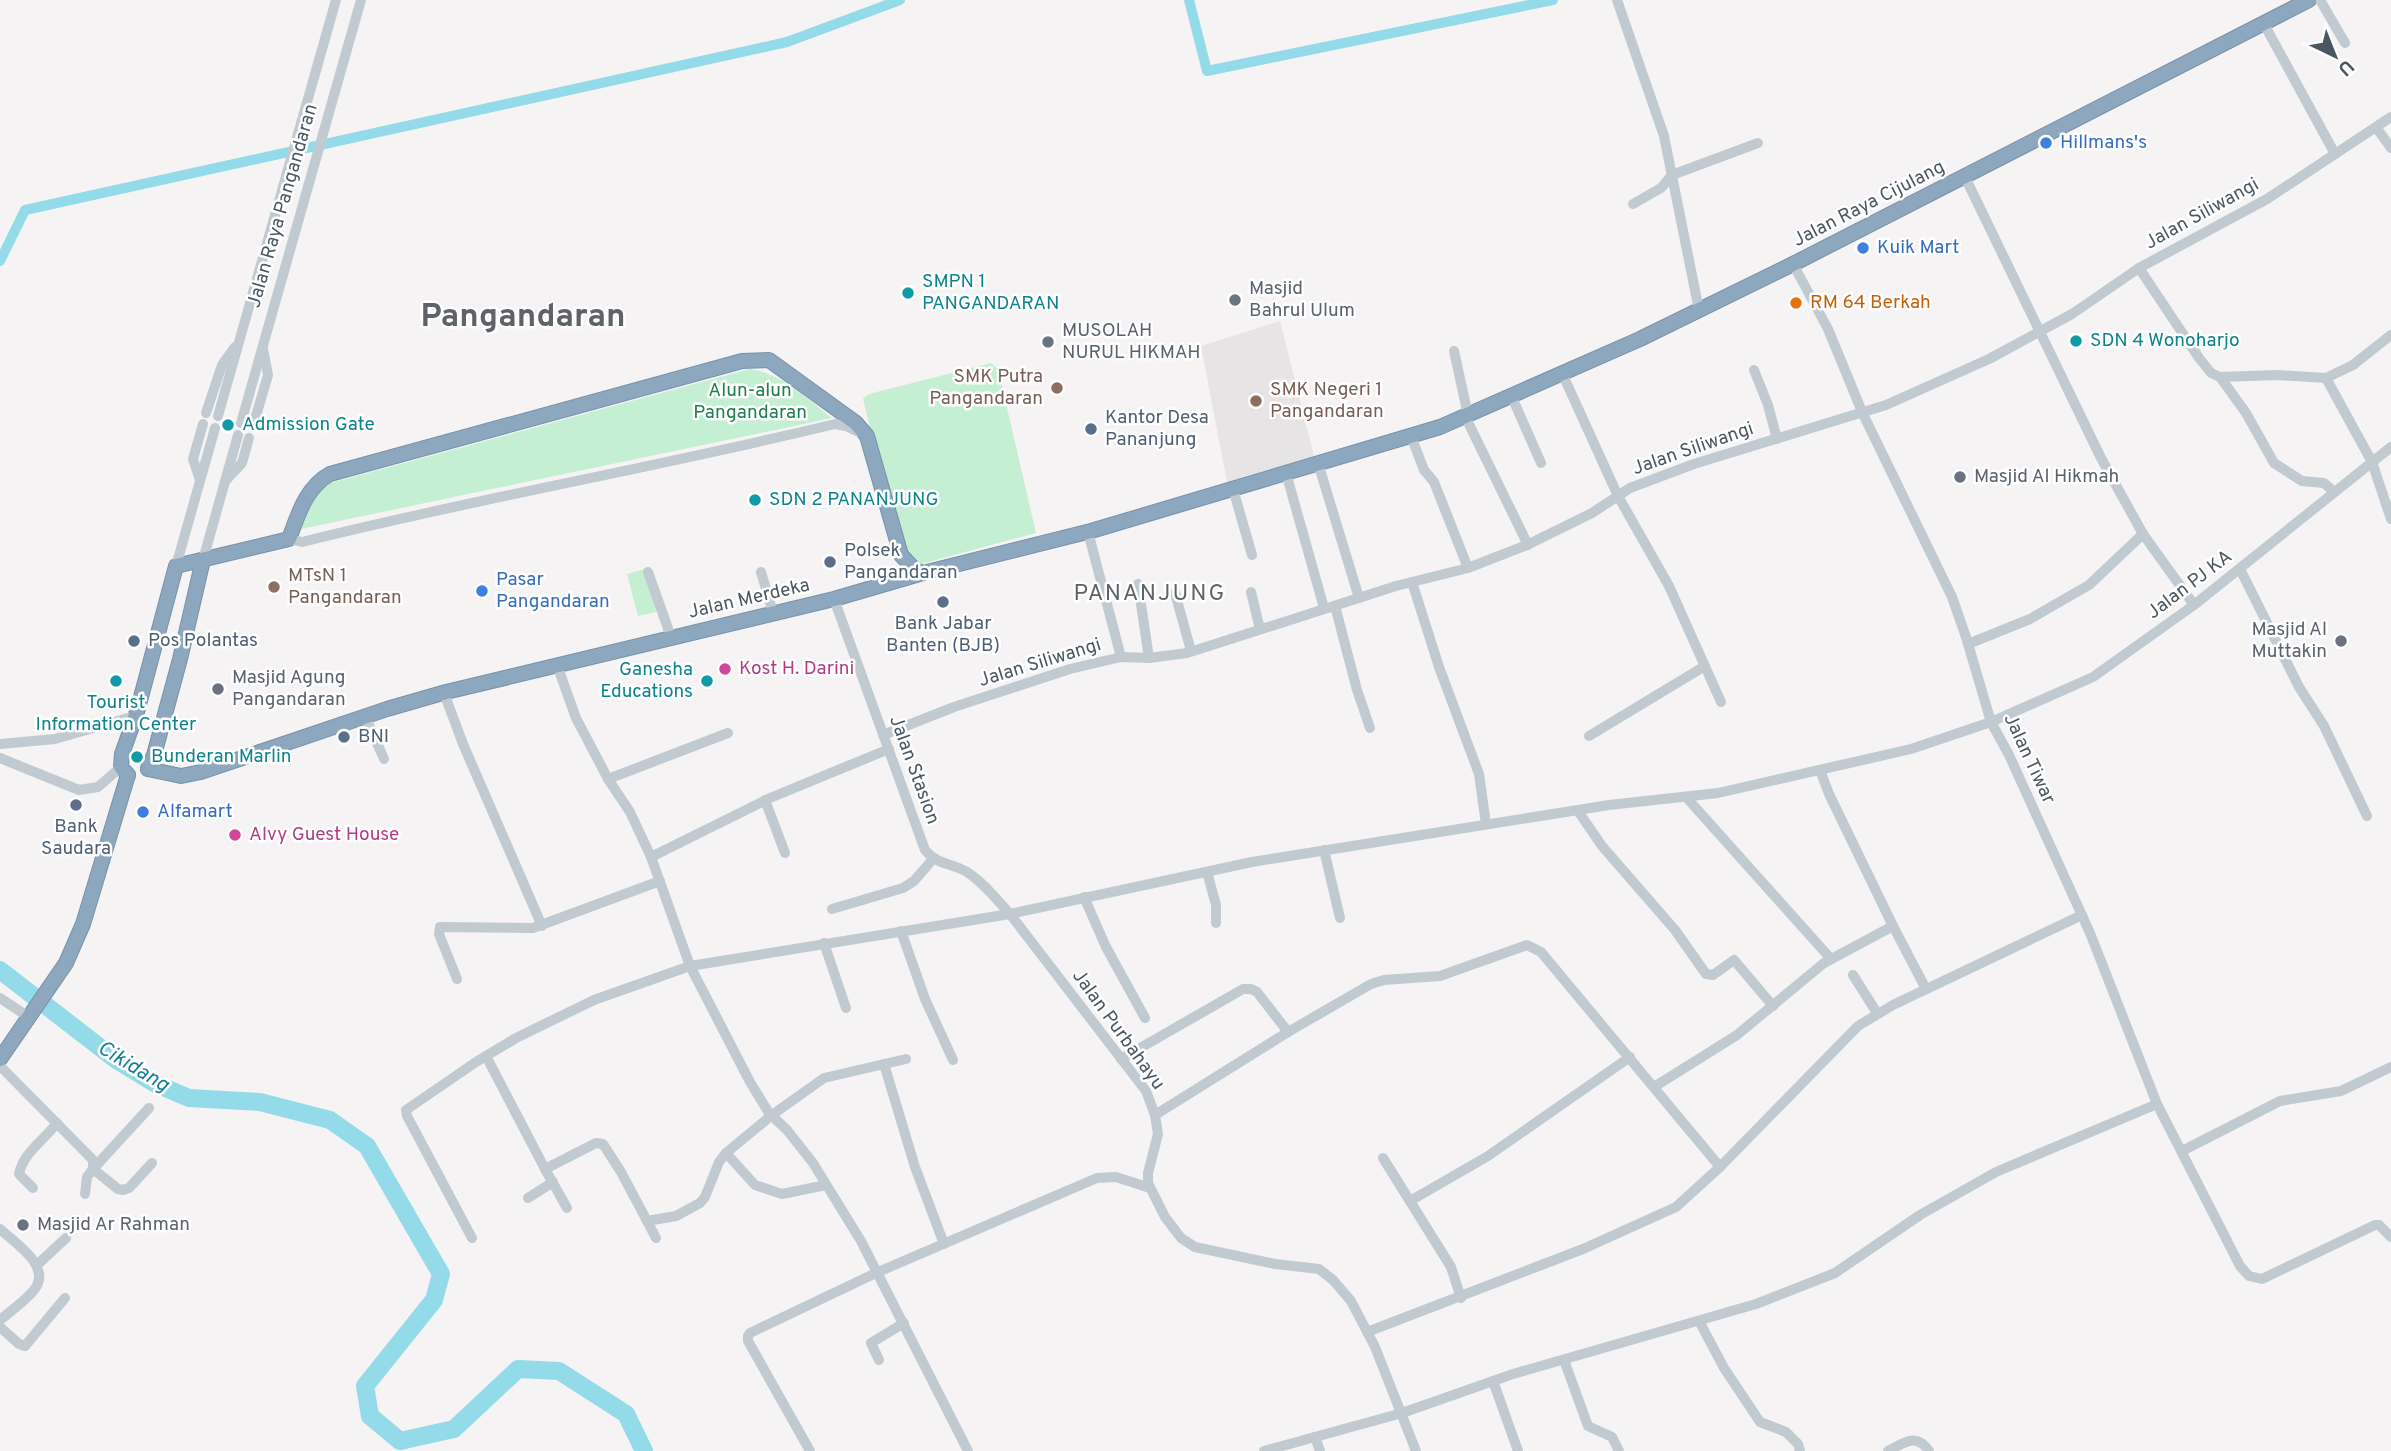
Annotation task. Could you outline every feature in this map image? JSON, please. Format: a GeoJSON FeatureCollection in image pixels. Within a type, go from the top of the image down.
{"type":"FeatureCollection","features":[{"type":"Feature","properties":{"kind":"highway","name":"Jalan Raya Cijulang"},"geometry":{"type":"LineString","coordinates":[[1440,427],[1699,310],[1793,264],[2309,0]]}},
{"type":"Feature","properties":{"kind":"highway"},"geometry":{"type":"LineString","coordinates":[[0,1059],[66,963],[83,924],[124,771],[122,754],[176,566],[289,539],[310,492],[321,479],[330,474],[742,361],[769,360],[856,422],[867,436],[901,555],[915,570],[923,573]]}},
{"type":"Feature","properties":{"kind":"highway","name":"Jalan Merdeka"},"geometry":{"type":"LineString","coordinates":[[148,769],[181,776],[191,774],[365,716],[444,693],[835,599],[923,573],[1088,532],[1440,427]]}},
{"type":"Feature","properties":{"kind":"highway"},"geometry":{"type":"LineString","coordinates":[[883,586],[894,573],[901,555]]}},
{"type":"Feature","properties":{"kind":"highway"},"geometry":{"type":"LineString","coordinates":[[124,771],[140,775],[148,769],[154,755],[203,560]]}},
{"type":"Feature","properties":{"kind":"street","name":"Jalan Raya Pangandaran"},"geometry":{"type":"LineString","coordinates":[[218,416],[336,0]]}},
{"type":"Feature","properties":{"kind":"street","name":"Jalan Raya Pangandaran"},"geometry":{"type":"LineString","coordinates":[[241,423],[361,0]]}},
{"type":"Feature","properties":{"kind":"street"},"geometry":{"type":"LineString","coordinates":[[1617,0],[1664,136],[1699,310]]}},
{"type":"Feature","properties":{"kind":"street"},"geometry":{"type":"LineString","coordinates":[[2320,0],[2345,43]]}},
{"type":"Feature","properties":{"kind":"street"},"geometry":{"type":"LineString","coordinates":[[2264,24],[2335,155]]}},
{"type":"Feature","properties":{"kind":"street","name":"Jalan Siliwangi"},"geometry":{"type":"LineString","coordinates":[[883,735],[954,707],[1057,673],[1121,657],[1149,658],[1191,651],[1412,582],[1468,568],[1528,545],[1592,513],[1630,488],[1694,464],[1863,414],[1989,359],[2072,314],[2139,268],[2267,199],[2391,117]]}},
{"type":"Feature","properties":{"kind":"street"},"geometry":{"type":"LineString","coordinates":[[2376,127],[2391,148]]}},
{"type":"Feature","properties":{"kind":"street"},"geometry":{"type":"LineString","coordinates":[[1633,204],[1661,188],[1672,175],[1758,143]]}},
{"type":"Feature","properties":{"kind":"street"},"geometry":{"type":"LineString","coordinates":[[1965,177],[2101,458],[2143,534],[2194,606]]}},
{"type":"Feature","properties":{"kind":"street","name":"Jalan Tiwar"},"geometry":{"type":"LineString","coordinates":[[1793,264],[1828,328],[1863,414],[1951,597],[1991,722],[2009,755],[2082,915],[2157,1104],[2240,1266],[2249,1276],[2262,1279],[2375,1225],[2379,1225],[2391,1237]]}},
{"type":"Feature","properties":{"kind":"street"},"geometry":{"type":"LineString","coordinates":[[2139,268],[2199,358],[2211,373],[2220,377],[2277,375],[2326,379],[2353,365],[2391,335]]}},
{"type":"Feature","properties":{"kind":"street"},"geometry":{"type":"LineString","coordinates":[[206,413],[223,362],[239,343]]}},
{"type":"Feature","properties":{"kind":"street"},"geometry":{"type":"LineString","coordinates":[[253,426],[268,375],[263,349]]}},
{"type":"Feature","properties":{"kind":"street"},"geometry":{"type":"LineString","coordinates":[[1454,351],[1467,415],[1528,545]]}},
{"type":"Feature","properties":{"kind":"street"},"geometry":{"type":"LineString","coordinates":[[1754,370],[1768,405],[1777,439]]}},
{"type":"Feature","properties":{"kind":"street"},"geometry":{"type":"LineString","coordinates":[[1562,373],[1618,496],[1658,564],[1721,702]]}},
{"type":"Feature","properties":{"kind":"street"},"geometry":{"type":"LineString","coordinates":[[2220,377],[2246,413],[2274,463],[2302,481],[2324,483],[2334,492]]}},
{"type":"Feature","properties":{"kind":"street"},"geometry":{"type":"LineString","coordinates":[[2326,379],[2372,462],[2391,519]]}},
{"type":"Feature","properties":{"kind":"street"},"geometry":{"type":"LineString","coordinates":[[1511,395],[1541,463]]}},
{"type":"Feature","properties":{"kind":"street"},"geometry":{"type":"LineString","coordinates":[[200,481],[192,459],[203,424]]}},
{"type":"Feature","properties":{"kind":"street"},"geometry":{"type":"LineString","coordinates":[[289,539],[302,542],[835,424],[867,436]]}},
{"type":"Feature","properties":{"kind":"street"},"geometry":{"type":"LineString","coordinates":[[176,566],[215,428]]}},
{"type":"Feature","properties":{"kind":"street"},"geometry":{"type":"LineString","coordinates":[[203,560],[238,435]]}},
{"type":"Feature","properties":{"kind":"street"},"geometry":{"type":"LineString","coordinates":[[1411,436],[1424,470],[1434,482],[1468,568]]}},
{"type":"Feature","properties":{"kind":"street"},"geometry":{"type":"LineString","coordinates":[[225,482],[240,466],[250,438]]}},
{"type":"Feature","properties":{"kind":"street","name":"Jalan PJ KA"},"geometry":{"type":"LineString","coordinates":[[472,1238],[406,1113],[408,1108],[516,1038],[594,1000],[690,966],[1010,915],[1084,897],[1324,850],[1609,805],[1717,793],[1911,750],[1991,722],[2093,677],[2194,606],[2391,447]]}},
{"type":"Feature","properties":{"kind":"street"},"geometry":{"type":"LineString","coordinates":[[1318,463],[1359,598]]}},
{"type":"Feature","properties":{"kind":"street"},"geometry":{"type":"LineString","coordinates":[[1286,473],[1370,728]]}},
{"type":"Feature","properties":{"kind":"street"},"geometry":{"type":"LineString","coordinates":[[1233,489],[1252,555]]}},
{"type":"Feature","properties":{"kind":"street"},"geometry":{"type":"LineString","coordinates":[[1088,532],[1121,657]]}},
{"type":"Feature","properties":{"kind":"street"},"geometry":{"type":"LineString","coordinates":[[1968,644],[2023,622],[2089,585],[2143,534]]}},
{"type":"Feature","properties":{"kind":"street"},"geometry":{"type":"LineString","coordinates":[[2240,569],[2299,687],[2324,726],[2367,816]]}},
{"type":"Feature","properties":{"kind":"street"},"geometry":{"type":"LineString","coordinates":[[648,572],[671,637]]}},
{"type":"Feature","properties":{"kind":"street"},"geometry":{"type":"LineString","coordinates":[[761,572],[773,613]]}},
{"type":"Feature","properties":{"kind":"street"},"geometry":{"type":"LineString","coordinates":[[1412,582],[1439,667],[1479,774],[1486,824]]}},
{"type":"Feature","properties":{"kind":"street"},"geometry":{"type":"LineString","coordinates":[[1138,584],[1149,658]]}},
{"type":"Feature","properties":{"kind":"street"},"geometry":{"type":"LineString","coordinates":[[1251,592],[1260,629]]}},
{"type":"Feature","properties":{"kind":"street"},"geometry":{"type":"LineString","coordinates":[[1175,593],[1191,651]]}},
{"type":"Feature","properties":{"kind":"street","name":"Jalan Stasion"},"geometry":{"type":"LineString","coordinates":[[835,599],[925,850],[933,859]]}},
{"type":"Feature","properties":{"kind":"street"},"geometry":{"type":"LineString","coordinates":[[557,665],[576,718],[608,779],[630,812],[651,857],[690,966],[750,1082],[772,1115],[799,1144],[878,1272],[968,1451]]}},
{"type":"Feature","properties":{"kind":"street"},"geometry":{"type":"LineString","coordinates":[[1589,736],[1705,666]]}},
{"type":"Feature","properties":{"kind":"street"},"geometry":{"type":"LineString","coordinates":[[444,693],[463,744],[542,926]]}},
{"type":"Feature","properties":{"kind":"street"},"geometry":{"type":"LineString","coordinates":[[0,744],[55,739],[135,716]]}},
{"type":"Feature","properties":{"kind":"street"},"geometry":{"type":"LineString","coordinates":[[365,716],[384,759]]}},
{"type":"Feature","properties":{"kind":"street"},"geometry":{"type":"LineString","coordinates":[[608,779],[728,733]]}},
{"type":"Feature","properties":{"kind":"street"},"geometry":{"type":"LineString","coordinates":[[651,857],[765,800],[889,749]]}},
{"type":"Feature","properties":{"kind":"street"},"geometry":{"type":"LineString","coordinates":[[0,758],[79,790],[98,787],[124,771]]}},
{"type":"Feature","properties":{"kind":"street"},"geometry":{"type":"LineString","coordinates":[[1820,770],[1829,794],[1926,989]]}},
{"type":"Feature","properties":{"kind":"street"},"geometry":{"type":"LineString","coordinates":[[1686,797],[1831,959]]}},
{"type":"Feature","properties":{"kind":"street"},"geometry":{"type":"LineString","coordinates":[[765,800],[785,853]]}},
{"type":"Feature","properties":{"kind":"street"},"geometry":{"type":"LineString","coordinates":[[1578,811],[1602,846],[1675,930],[1706,974],[1713,975],[1734,960],[1773,1006]]}},
{"type":"Feature","properties":{"kind":"street"},"geometry":{"type":"LineString","coordinates":[[1324,850],[1339,918]]}},
{"type":"Feature","properties":{"kind":"street"},"geometry":{"type":"LineString","coordinates":[[832,909],[903,888],[914,881],[933,859],[956,866],[977,879],[1010,915]]}},
{"type":"Feature","properties":{"kind":"street"},"geometry":{"type":"LineString","coordinates":[[1207,872],[1216,905],[1216,923]]}},
{"type":"Feature","properties":{"kind":"street"},"geometry":{"type":"LineString","coordinates":[[457,979],[439,934],[440,927],[524,929],[542,926],[660,881]]}},
{"type":"Feature","properties":{"kind":"street"},"geometry":{"type":"LineString","coordinates":[[1084,897],[1106,947],[1145,1018]]}},
{"type":"Feature","properties":{"kind":"street","name":"Jalan Purbahayu"},"geometry":{"type":"LineString","coordinates":[[1010,915],[1146,1091],[1158,1133],[1148,1173],[1150,1188]]}},
{"type":"Feature","properties":{"kind":"street"},"geometry":{"type":"LineString","coordinates":[[1367,1332],[1583,1249],[1665,1213],[1686,1199],[1720,1167],[1847,1035],[1877,1013],[2082,915]]}},
{"type":"Feature","properties":{"kind":"street"},"geometry":{"type":"LineString","coordinates":[[1654,1087],[1734,1037],[1831,959],[1894,926]]}},
{"type":"Feature","properties":{"kind":"street"},"geometry":{"type":"LineString","coordinates":[[901,931],[925,999],[953,1060]]}},
{"type":"Feature","properties":{"kind":"street"},"geometry":{"type":"LineString","coordinates":[[824,943],[846,1008]]}},
{"type":"Feature","properties":{"kind":"street"},"geometry":{"type":"LineString","coordinates":[[1155,1115],[1288,1032],[1377,981],[1440,976],[1527,945],[1541,953],[1720,1167]]}},
{"type":"Feature","properties":{"kind":"street"},"geometry":{"type":"LineString","coordinates":[[1853,975],[1877,1013]]}},
{"type":"Feature","properties":{"kind":"street"},"geometry":{"type":"LineString","coordinates":[[1121,1059],[1243,989],[1257,992],[1288,1032]]}},
{"type":"Feature","properties":{"kind":"street"},"geometry":{"type":"LineString","coordinates":[[0,998],[32,1014]]}},
{"type":"Feature","properties":{"kind":"street"},"geometry":{"type":"LineString","coordinates":[[486,1056],[567,1208]]}},
{"type":"Feature","properties":{"kind":"street"},"geometry":{"type":"LineString","coordinates":[[1410,1201],[1488,1156],[1630,1057]]}},
{"type":"Feature","properties":{"kind":"street"},"geometry":{"type":"LineString","coordinates":[[647,1221],[676,1216],[700,1203],[719,1162],[729,1157],[772,1115],[824,1078],[906,1059]]}},
{"type":"Feature","properties":{"kind":"street"},"geometry":{"type":"LineString","coordinates":[[884,1064],[915,1167],[944,1244]]}},
{"type":"Feature","properties":{"kind":"street"},"geometry":{"type":"LineString","coordinates":[[0,1066],[93,1160],[93,1169]]}},
{"type":"Feature","properties":{"kind":"street"},"geometry":{"type":"LineString","coordinates":[[2182,1151],[2280,1101],[2341,1091],[2391,1067]]}},
{"type":"Feature","properties":{"kind":"street"},"geometry":{"type":"LineString","coordinates":[[1264,1451],[1402,1413],[1493,1381],[1756,1304],[1835,1273],[1920,1215],[1996,1172],[2157,1104]]}},
{"type":"Feature","properties":{"kind":"street"},"geometry":{"type":"LineString","coordinates":[[85,1194],[87,1177],[149,1108]]}},
{"type":"Feature","properties":{"kind":"street"},"geometry":{"type":"LineString","coordinates":[[33,1188],[19,1174],[22,1161],[57,1123]]}},
{"type":"Feature","properties":{"kind":"street"},"geometry":{"type":"LineString","coordinates":[[545,1169],[596,1143],[603,1144],[656,1238]]}},
{"type":"Feature","properties":{"kind":"street"},"geometry":{"type":"LineString","coordinates":[[729,1157],[755,1185],[782,1194],[826,1185]]}},
{"type":"Feature","properties":{"kind":"street"},"geometry":{"type":"LineString","coordinates":[[1383,1158],[1451,1267],[1461,1297]]}},
{"type":"Feature","properties":{"kind":"street"},"geometry":{"type":"LineString","coordinates":[[93,1169],[123,1191],[152,1163]]}},
{"type":"Feature","properties":{"kind":"street"},"geometry":{"type":"LineString","coordinates":[[810,1451],[776,1393],[748,1341],[748,1336],[878,1272],[1103,1177],[1116,1177],[1150,1188],[1165,1217],[1181,1238],[1195,1247],[1275,1264],[1318,1269],[1333,1280],[1351,1301],[1367,1332],[1416,1451]]}},
{"type":"Feature","properties":{"kind":"street"},"geometry":{"type":"LineString","coordinates":[[528,1198],[553,1182]]}},
{"type":"Feature","properties":{"kind":"street"},"geometry":{"type":"LineString","coordinates":[[0,1229],[37,1265],[40,1275],[34,1290],[0,1320]]}},
{"type":"Feature","properties":{"kind":"street"},"geometry":{"type":"LineString","coordinates":[[37,1265],[66,1238]]}},
{"type":"Feature","properties":{"kind":"street"},"geometry":{"type":"LineString","coordinates":[[0,1327],[25,1346],[65,1298]]}},
{"type":"Feature","properties":{"kind":"street"},"geometry":{"type":"LineString","coordinates":[[1699,1321],[1724,1368],[1760,1422],[1786,1432],[1798,1444],[1800,1451]]}},
{"type":"Feature","properties":{"kind":"street"},"geometry":{"type":"LineString","coordinates":[[879,1360],[871,1343],[904,1322]]}},
{"type":"Feature","properties":{"kind":"street"},"geometry":{"type":"LineString","coordinates":[[1564,1360],[1588,1426],[1612,1437],[1619,1451]]}},
{"type":"Feature","properties":{"kind":"street"},"geometry":{"type":"LineString","coordinates":[[1493,1381],[1518,1451]]}},
{"type":"Feature","properties":{"kind":"street"},"geometry":{"type":"LineString","coordinates":[[1315,1437],[1320,1451]]}},
{"type":"Feature","properties":{"kind":"street"},"geometry":{"type":"LineString","coordinates":[[1888,1451],[1913,1439],[1922,1441],[1929,1451]]}},
{"type":"Feature","properties":{"kind":"shaded area","name":"SMK Negeri 1 Pangandaran"},"geometry":{"type":"Polygon","coordinates":[[[1280,321],[1314,456],[1227,482],[1201,346],[1280,321]]]}},
{"type":"Feature","properties":{"kind":"green space"},"geometry":{"type":"Polygon","coordinates":[[[991,363],[998,369],[1036,533],[921,564],[911,561],[878,460],[863,399],[869,394],[991,363]]]}},
{"type":"Feature","properties":{"kind":"green space","name":"Alun-alun Pangandaran"},"geometry":{"type":"Polygon","coordinates":[[[749,369],[761,371],[783,381],[832,418],[301,529],[317,492],[331,483],[749,369]]]}},
{"type":"Feature","properties":{"kind":"green space"},"geometry":{"type":"Polygon","coordinates":[[[645,569],[656,612],[638,616],[627,574],[645,569]]]}},
{"type":"Feature","properties":{"kind":"waterway"},"geometry":{"type":"LineString","coordinates":[[0,261],[25,210],[787,42],[900,0]]}},
{"type":"Feature","properties":{"kind":"waterway"},"geometry":{"type":"LineString","coordinates":[[1189,0],[1207,71],[1553,0]]}},
{"type":"Feature","properties":{"kind":"waterway","name":"Cikidang"},"geometry":{"type":"LineString","coordinates":[[0,970],[115,1059],[156,1084],[189,1098],[260,1102],[330,1120],[367,1146],[441,1274],[434,1300],[365,1386],[370,1416],[400,1441],[454,1429],[518,1369],[559,1371],[626,1414],[644,1451]]}},
{"type":"Feature","properties":{"kind":"place","name":"Hillmans's"},"geometry":{"type":"Point","coordinates":[2046,143]}},
{"type":"Feature","properties":{"kind":"place","name":"Kuik Mart"},"geometry":{"type":"Point","coordinates":[1863,248]}},
{"type":"Feature","properties":{"kind":"place","name":"SMPN 1 PANGANDARAN"},"geometry":{"type":"Point","coordinates":[908,293]}},
{"type":"Feature","properties":{"kind":"place","name":"Masjid Bahrul Ulum"},"geometry":{"type":"Point","coordinates":[1235,300]}},
{"type":"Feature","properties":{"kind":"place","name":"RM 64 Berkah"},"geometry":{"type":"Point","coordinates":[1796,303]}},
{"type":"Feature","properties":{"kind":"place","name":"SDN 4 Wonoharjo"},"geometry":{"type":"Point","coordinates":[2076,341]}},
{"type":"Feature","properties":{"kind":"place","name":"MUSOLAH NURUL HIKMAH"},"geometry":{"type":"Point","coordinates":[1048,342]}},
{"type":"Feature","properties":{"kind":"place","name":"SMK Putra Pangandaran"},"geometry":{"type":"Point","coordinates":[1057,388]}},
{"type":"Feature","properties":{"kind":"place","name":"SMK Negeri 1 Pangandaran"},"geometry":{"type":"Point","coordinates":[1256,401]}},
{"type":"Feature","properties":{"kind":"place","name":"Admission Gate"},"geometry":{"type":"Point","coordinates":[228,425]}},
{"type":"Feature","properties":{"kind":"place","name":"Kantor Desa Pananjung"},"geometry":{"type":"Point","coordinates":[1091,429]}},
{"type":"Feature","properties":{"kind":"place","name":"Masjid Al Hikmah"},"geometry":{"type":"Point","coordinates":[1960,477]}},
{"type":"Feature","properties":{"kind":"place","name":"SDN 2 PANANJUNG"},"geometry":{"type":"Point","coordinates":[755,500]}},
{"type":"Feature","properties":{"kind":"place","name":"Polsek Pangandaran"},"geometry":{"type":"Point","coordinates":[830,562]}},
{"type":"Feature","properties":{"kind":"place","name":"MTsN 1 Pangandaran"},"geometry":{"type":"Point","coordinates":[274,587]}},
{"type":"Feature","properties":{"kind":"place","name":"Pasar Pangandaran"},"geometry":{"type":"Point","coordinates":[482,591]}},
{"type":"Feature","properties":{"kind":"place","name":"Bank Jabar Banten (BJB)"},"geometry":{"type":"Point","coordinates":[943,602]}},
{"type":"Feature","properties":{"kind":"place","name":"Pos Polantas"},"geometry":{"type":"Point","coordinates":[134,641]}},
{"type":"Feature","properties":{"kind":"place","name":"Masjid Al Muttakin"},"geometry":{"type":"Point","coordinates":[2341,641]}},
{"type":"Feature","properties":{"kind":"place","name":"Kost H. Darini"},"geometry":{"type":"Point","coordinates":[725,669]}},
{"type":"Feature","properties":{"kind":"place","name":"Tourist Information Center"},"geometry":{"type":"Point","coordinates":[116,681]}},
{"type":"Feature","properties":{"kind":"place","name":"Ganesha Educations"},"geometry":{"type":"Point","coordinates":[707,681]}},
{"type":"Feature","properties":{"kind":"place","name":"Masjid Agung Pangandaran"},"geometry":{"type":"Point","coordinates":[218,689]}},
{"type":"Feature","properties":{"kind":"place","name":"BNI"},"geometry":{"type":"Point","coordinates":[344,737]}},
{"type":"Feature","properties":{"kind":"place","name":"Bunderan Marlin"},"geometry":{"type":"Point","coordinates":[137,757]}},
{"type":"Feature","properties":{"kind":"place","name":"Bank Saudara"},"geometry":{"type":"Point","coordinates":[76,805]}},
{"type":"Feature","properties":{"kind":"place","name":"Alfamart"},"geometry":{"type":"Point","coordinates":[143,812]}},
{"type":"Feature","properties":{"kind":"place","name":"Alvy Guest House"},"geometry":{"type":"Point","coordinates":[235,835]}},
{"type":"Feature","properties":{"kind":"place","name":"Masjid Ar Rahman"},"geometry":{"type":"Point","coordinates":[23,1225]}},
{"type":"Feature","properties":{"kind":"district","name":"Pangandaran"},"geometry":{"type":"Point","coordinates":[523,318]}},
{"type":"Feature","properties":{"kind":"district","name":"PANANJUNG"},"geometry":{"type":"Point","coordinates":[1150,594]}}]}
